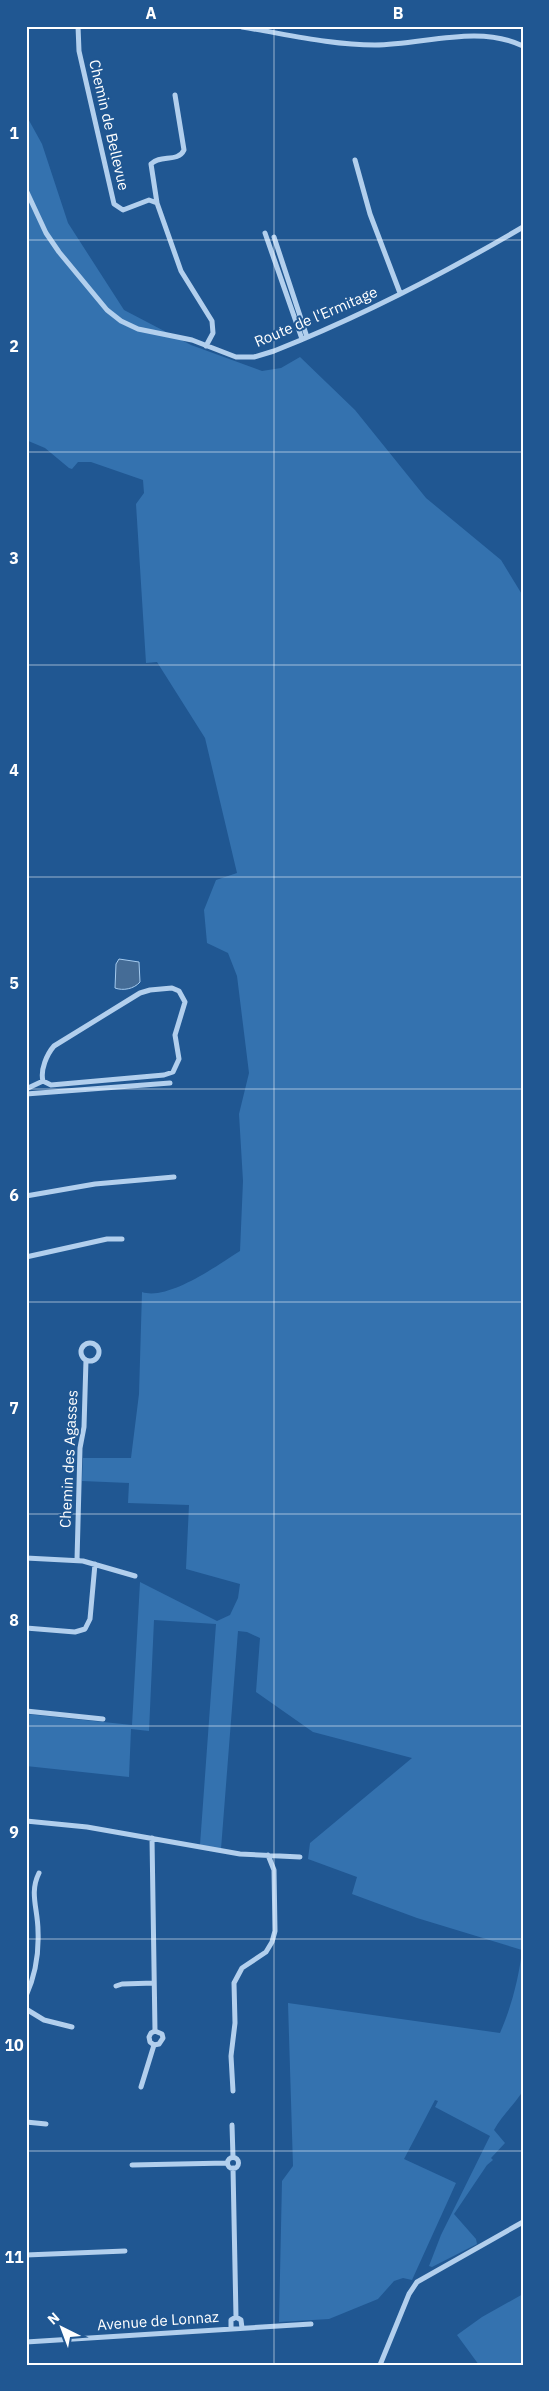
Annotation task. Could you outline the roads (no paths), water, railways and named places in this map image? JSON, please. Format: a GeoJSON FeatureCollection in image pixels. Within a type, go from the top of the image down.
{"type":"FeatureCollection","features":[{"type":"Feature","properties":{"kind":"street","name":"Chemin de Bellevue"},"geometry":{"type":"LineString","coordinates":[[78,26],[79,51],[114,204],[123,210],[149,200],[157,203]]}},
{"type":"Feature","properties":{"kind":"street"},"geometry":{"type":"LineString","coordinates":[[242,27],[326,42],[374,45],[420,42],[470,35],[498,37],[523,46]]}},
{"type":"Feature","properties":{"kind":"street"},"geometry":{"type":"LineString","coordinates":[[175,95],[184,150],[178,157],[157,159],[151,164],[157,203],[181,271],[212,321],[213,333],[206,346]]}},
{"type":"Feature","properties":{"kind":"street"},"geometry":{"type":"LineString","coordinates":[[355,160],[370,214],[400,293]]}},
{"type":"Feature","properties":{"kind":"street","name":"Route de l'Ermitage"},"geometry":{"type":"LineString","coordinates":[[26,190],[56,248],[114,316],[138,329],[185,338],[230,356],[248,358],[266,354],[304,338],[400,293],[523,227]]}},
{"type":"Feature","properties":{"kind":"street"},"geometry":{"type":"LineString","coordinates":[[265,233],[304,338]]}},
{"type":"Feature","properties":{"kind":"street"},"geometry":{"type":"LineString","coordinates":[[274,237],[304,338]]}},
{"type":"Feature","properties":{"kind":"street"},"geometry":{"type":"LineString","coordinates":[[26,1089],[43,1081],[52,1085],[164,1075],[173,1072],[179,1060],[175,1035],[185,1006],[182,994],[172,988],[145,991],[58,1043],[48,1054],[42,1074],[43,1081]]}},
{"type":"Feature","properties":{"kind":"street"},"geometry":{"type":"LineString","coordinates":[[26,1094],[170,1083]]}},
{"type":"Feature","properties":{"kind":"street"},"geometry":{"type":"LineString","coordinates":[[26,1196],[95,1184],[174,1177]]}},
{"type":"Feature","properties":{"kind":"street"},"geometry":{"type":"LineString","coordinates":[[26,1257],[106,1239],[122,1239]]}},
{"type":"Feature","properties":{"kind":"street","name":"Chemin des Agasses"},"geometry":{"type":"LineString","coordinates":[[77,1560],[80,1448],[84,1427],[86,1360]]}},
{"type":"Feature","properties":{"kind":"street"},"geometry":{"type":"LineString","coordinates":[[26,1558],[77,1560],[135,1576]]}},
{"type":"Feature","properties":{"kind":"street"},"geometry":{"type":"LineString","coordinates":[[26,1628],[75,1632],[85,1629],[90,1619],[95,1564]]}},
{"type":"Feature","properties":{"kind":"street"},"geometry":{"type":"LineString","coordinates":[[26,1711],[104,1719]]}},
{"type":"Feature","properties":{"kind":"street"},"geometry":{"type":"LineString","coordinates":[[26,1821],[86,1827],[232,1853],[300,1857]]}},
{"type":"Feature","properties":{"kind":"street"},"geometry":{"type":"LineString","coordinates":[[152,1838],[156,2031]]}},
{"type":"Feature","properties":{"kind":"street"},"geometry":{"type":"LineString","coordinates":[[233,2091],[234,1983],[242,1968],[266,1952],[272,1942],[275,1930],[274,1870],[268,1856]]}},
{"type":"Feature","properties":{"kind":"street"},"geometry":{"type":"LineString","coordinates":[[26,1996],[37,1959],[38,1930],[32,1885],[39,1873]]}},
{"type":"Feature","properties":{"kind":"street"},"geometry":{"type":"LineString","coordinates":[[116,1986],[122,1984],[154,1983]]}},
{"type":"Feature","properties":{"kind":"street"},"geometry":{"type":"LineString","coordinates":[[26,2009],[44,2020],[72,2027]]}},
{"type":"Feature","properties":{"kind":"street"},"geometry":{"type":"LineString","coordinates":[[141,2087],[154,2045],[149,2037],[151,2033],[156,2031]]}},
{"type":"Feature","properties":{"kind":"street"},"geometry":{"type":"LineString","coordinates":[[154,2045],[161,2043],[163,2038],[160,2032],[156,2031]]}},
{"type":"Feature","properties":{"kind":"street"},"geometry":{"type":"LineString","coordinates":[[26,2122],[46,2124]]}},
{"type":"Feature","properties":{"kind":"street","name":"Avenue de Lonnaz"},"geometry":{"type":"LineString","coordinates":[[232,2125],[232,2157],[237,2159],[238,2164],[233,2168],[236,2317]]}},
{"type":"Feature","properties":{"kind":"street"},"geometry":{"type":"LineString","coordinates":[[227,2163],[228,2159],[232,2157]]}},
{"type":"Feature","properties":{"kind":"street"},"geometry":{"type":"LineString","coordinates":[[132,2165],[227,2163]]}},
{"type":"Feature","properties":{"kind":"street"},"geometry":{"type":"LineString","coordinates":[[227,2163],[229,2167],[233,2168]]}},
{"type":"Feature","properties":{"kind":"street"},"geometry":{"type":"LineString","coordinates":[[380,2365],[409,2294],[417,2282],[523,2222]]}},
{"type":"Feature","properties":{"kind":"street"},"geometry":{"type":"LineString","coordinates":[[26,2255],[125,2251]]}},
{"type":"Feature","properties":{"kind":"street","name":"Avenue de Lonnaz"},"geometry":{"type":"LineString","coordinates":[[236,2317],[241,2320],[242,2328]]}},
{"type":"Feature","properties":{"kind":"street","name":"Avenue de Lonnaz"},"geometry":{"type":"LineString","coordinates":[[231,2329],[231,2320],[236,2317]]}},
{"type":"Feature","properties":{"kind":"street","name":"Avenue de Lonnaz"},"geometry":{"type":"LineString","coordinates":[[26,2342],[311,2324]]}}]}
